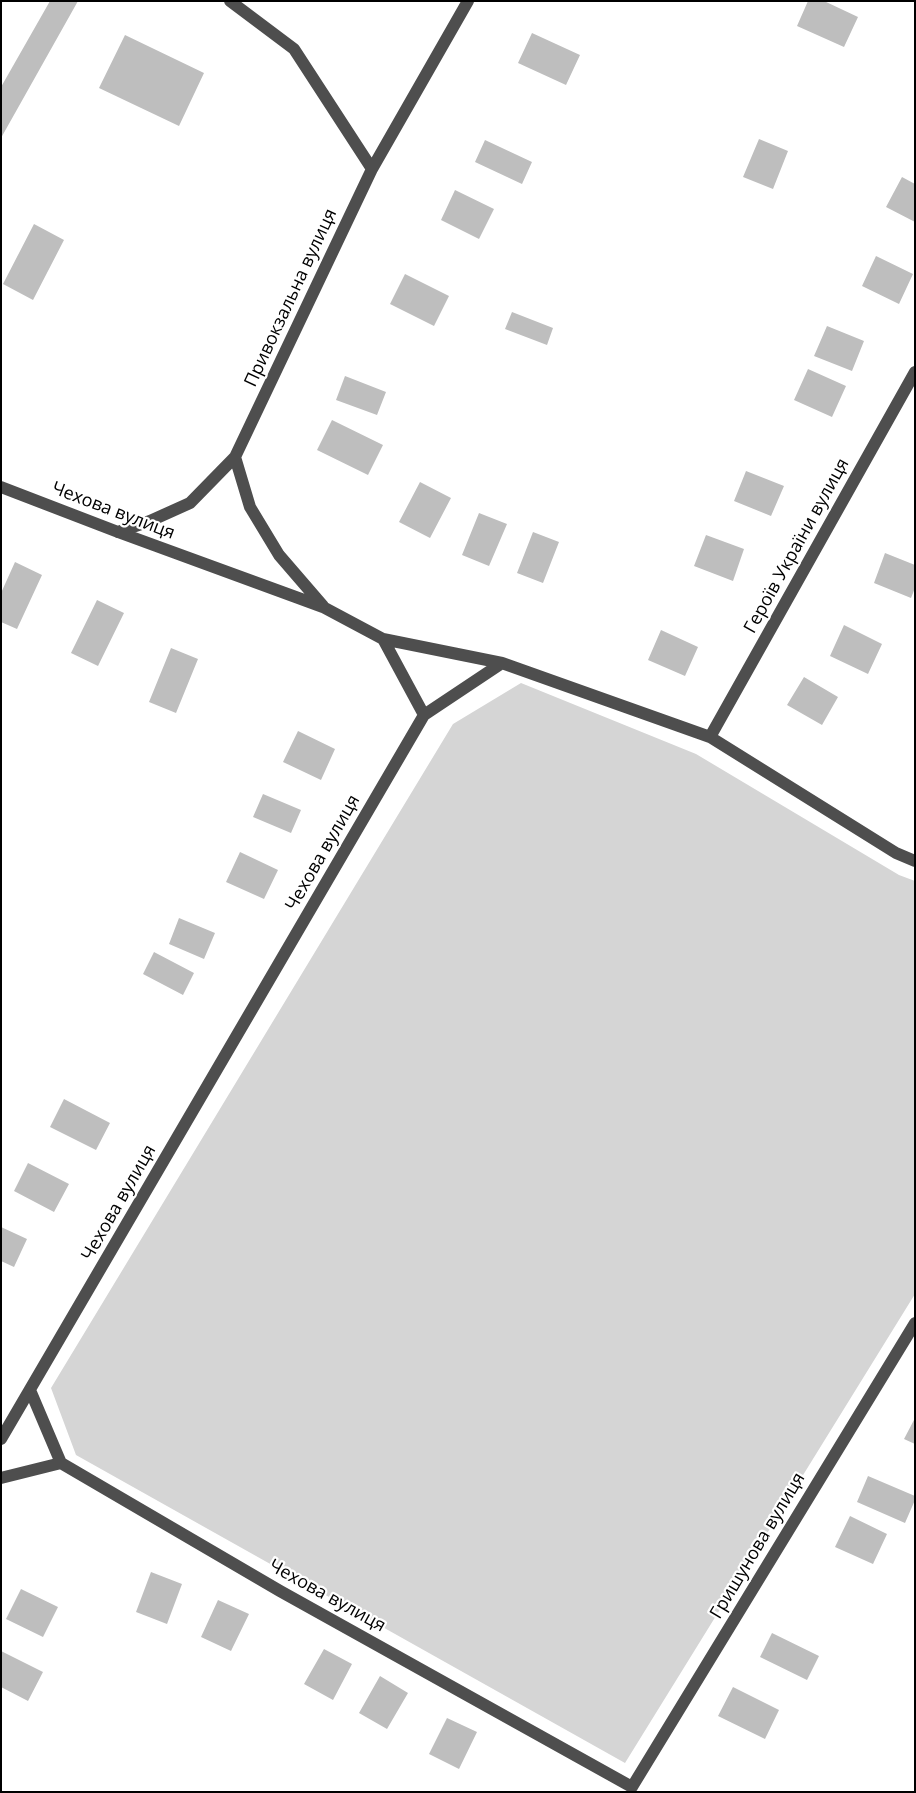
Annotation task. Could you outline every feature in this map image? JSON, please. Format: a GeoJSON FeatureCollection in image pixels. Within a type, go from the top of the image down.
{"type":"FeatureCollection","features":[{"type":"Feature","properties":{"kind":"street"},"geometry":{"type":"LineString","coordinates":[[230,1],[294,49],[372,169]]}},
{"type":"Feature","properties":{"kind":"street","name":"Привокзальна вулиця"},"geometry":{"type":"LineString","coordinates":[[118,532],[150,521],[190,502],[235,457],[372,169],[468,1]]}},
{"type":"Feature","properties":{"kind":"street","name":"Героїв України вулиця"},"geometry":{"type":"LineString","coordinates":[[710,737],[915,372]]}},
{"type":"Feature","properties":{"kind":"street"},"geometry":{"type":"LineString","coordinates":[[235,457],[250,507],[279,555],[323,607]]}},
{"type":"Feature","properties":{"kind":"street","name":"Чехова вулиця"},"geometry":{"type":"LineString","coordinates":[[1,487],[323,607],[384,639]]}},
{"type":"Feature","properties":{"kind":"street"},"geometry":{"type":"LineString","coordinates":[[384,639],[424,715],[502,663]]}},
{"type":"Feature","properties":{"kind":"street"},"geometry":{"type":"LineString","coordinates":[[384,639],[502,663],[710,737],[896,853],[915,861]]}},
{"type":"Feature","properties":{"kind":"street","name":"Чехова вулиця"},"geometry":{"type":"LineString","coordinates":[[1,1439],[424,715]]}},
{"type":"Feature","properties":{"kind":"street","name":"Гришунова вулиця"},"geometry":{"type":"LineString","coordinates":[[632,1789],[915,1323]]}},
{"type":"Feature","properties":{"kind":"street"},"geometry":{"type":"LineString","coordinates":[[1,1478],[62,1463],[30,1390]]}},
{"type":"Feature","properties":{"kind":"street","name":"Чехова вулиця"},"geometry":{"type":"LineString","coordinates":[[62,1463],[280,1591],[632,1789]]}},
{"type":"Feature","properties":{"kind":"shaded area"},"geometry":{"type":"Polygon","coordinates":[[[521,683],[696,754],[899,875],[915,881],[915,1294],[625,1763],[76,1455],[51,1388],[453,724],[521,683]]]}},
{"type":"Feature","properties":{"kind":"building"},"geometry":{"type":"Polygon","coordinates":[[[50,1],[78,1],[1,138],[1,87],[50,1]]]}},
{"type":"Feature","properties":{"kind":"building"},"geometry":{"type":"Polygon","coordinates":[[[808,1],[824,1],[858,17],[844,47],[797,26],[808,1]]]}},
{"type":"Feature","properties":{"kind":"building"},"geometry":{"type":"Polygon","coordinates":[[[532,33],[580,55],[566,85],[518,63],[532,33]]]}},
{"type":"Feature","properties":{"kind":"building"},"geometry":{"type":"Polygon","coordinates":[[[125,35],[204,73],[179,126],[99,88],[125,35]]]}},
{"type":"Feature","properties":{"kind":"building"},"geometry":{"type":"Polygon","coordinates":[[[759,139],[788,151],[773,189],[743,177],[759,139]]]}},
{"type":"Feature","properties":{"kind":"building"},"geometry":{"type":"Polygon","coordinates":[[[485,140],[532,162],[522,184],[475,162],[485,140]]]}},
{"type":"Feature","properties":{"kind":"building"},"geometry":{"type":"Polygon","coordinates":[[[902,177],[915,184],[915,222],[886,207],[902,177]]]}},
{"type":"Feature","properties":{"kind":"building"},"geometry":{"type":"Polygon","coordinates":[[[455,190],[494,209],[479,239],[441,220],[455,190]]]}},
{"type":"Feature","properties":{"kind":"building"},"geometry":{"type":"Polygon","coordinates":[[[34,224],[64,240],[33,300],[3,284],[34,224]]]}},
{"type":"Feature","properties":{"kind":"building"},"geometry":{"type":"Polygon","coordinates":[[[876,256],[913,274],[899,304],[862,286],[876,256]]]}},
{"type":"Feature","properties":{"kind":"building"},"geometry":{"type":"Polygon","coordinates":[[[405,274],[449,296],[434,326],[390,304],[405,274]]]}},
{"type":"Feature","properties":{"kind":"building"},"geometry":{"type":"Polygon","coordinates":[[[512,312],[553,328],[547,345],[505,329],[512,312]]]}},
{"type":"Feature","properties":{"kind":"building"},"geometry":{"type":"Polygon","coordinates":[[[827,326],[864,341],[852,371],[814,356],[827,326]]]}},
{"type":"Feature","properties":{"kind":"building"},"geometry":{"type":"Polygon","coordinates":[[[808,369],[846,386],[832,417],[794,400],[808,369]]]}},
{"type":"Feature","properties":{"kind":"building"},"geometry":{"type":"Polygon","coordinates":[[[345,376],[386,392],[377,415],[336,400],[345,376]]]}},
{"type":"Feature","properties":{"kind":"building"},"geometry":{"type":"Polygon","coordinates":[[[332,420],[383,445],[368,475],[317,450],[332,420]]]}},
{"type":"Feature","properties":{"kind":"building"},"geometry":{"type":"Polygon","coordinates":[[[746,471],[784,486],[771,516],[734,501],[746,471]]]}},
{"type":"Feature","properties":{"kind":"building"},"geometry":{"type":"Polygon","coordinates":[[[420,482],[451,498],[430,538],[399,522],[420,482]]]}},
{"type":"Feature","properties":{"kind":"building"},"geometry":{"type":"Polygon","coordinates":[[[479,513],[507,524],[489,566],[462,555],[479,513]]]}},
{"type":"Feature","properties":{"kind":"building"},"geometry":{"type":"Polygon","coordinates":[[[533,532],[559,542],[543,583],[517,573],[533,532]]]}},
{"type":"Feature","properties":{"kind":"building"},"geometry":{"type":"Polygon","coordinates":[[[706,535],[744,549],[733,581],[694,566],[706,535]]]}},
{"type":"Feature","properties":{"kind":"building"},"geometry":{"type":"Polygon","coordinates":[[[885,553],[915,565],[915,588],[911,598],[874,583],[885,553]]]}},
{"type":"Feature","properties":{"kind":"building"},"geometry":{"type":"Polygon","coordinates":[[[15,562],[42,575],[17,629],[1,622],[1,593],[15,562]]]}},
{"type":"Feature","properties":{"kind":"building"},"geometry":{"type":"Polygon","coordinates":[[[97,600],[124,613],[98,666],[71,653],[97,600]]]}},
{"type":"Feature","properties":{"kind":"building"},"geometry":{"type":"Polygon","coordinates":[[[844,625],[882,644],[868,674],[830,656],[844,625]]]}},
{"type":"Feature","properties":{"kind":"building"},"geometry":{"type":"Polygon","coordinates":[[[661,630],[698,647],[685,676],[648,660],[661,630]]]}},
{"type":"Feature","properties":{"kind":"building"},"geometry":{"type":"Polygon","coordinates":[[[171,648],[198,659],[176,713],[149,702],[171,648]]]}},
{"type":"Feature","properties":{"kind":"building"},"geometry":{"type":"Polygon","coordinates":[[[804,677],[838,697],[822,725],[787,705],[804,677]]]}},
{"type":"Feature","properties":{"kind":"building"},"geometry":{"type":"Polygon","coordinates":[[[298,731],[335,749],[321,780],[283,762],[298,731]]]}},
{"type":"Feature","properties":{"kind":"building"},"geometry":{"type":"Polygon","coordinates":[[[263,794],[301,810],[291,833],[253,817],[263,794]]]}},
{"type":"Feature","properties":{"kind":"building"},"geometry":{"type":"Polygon","coordinates":[[[240,852],[278,870],[264,899],[226,882],[240,852]]]}},
{"type":"Feature","properties":{"kind":"building"},"geometry":{"type":"Polygon","coordinates":[[[179,918],[215,933],[204,959],[169,944],[179,918]]]}},
{"type":"Feature","properties":{"kind":"building"},"geometry":{"type":"Polygon","coordinates":[[[154,952],[194,973],[183,995],[143,974],[154,952]]]}},
{"type":"Feature","properties":{"kind":"building"},"geometry":{"type":"Polygon","coordinates":[[[64,1099],[110,1123],[96,1150],[50,1127],[64,1099]]]}},
{"type":"Feature","properties":{"kind":"building"},"geometry":{"type":"Polygon","coordinates":[[[28,1163],[69,1184],[54,1212],[14,1191],[28,1163]]]}},
{"type":"Feature","properties":{"kind":"building"},"geometry":{"type":"Polygon","coordinates":[[[1,1227],[27,1239],[14,1267],[1,1261],[1,1227]]]}},
{"type":"Feature","properties":{"kind":"building"},"geometry":{"type":"Polygon","coordinates":[[[915,1418],[915,1444],[904,1439],[915,1418]]]}},
{"type":"Feature","properties":{"kind":"building"},"geometry":{"type":"Polygon","coordinates":[[[868,1476],[915,1496],[905,1523],[857,1502],[868,1476]]]}},
{"type":"Feature","properties":{"kind":"building"},"geometry":{"type":"Polygon","coordinates":[[[850,1516],[887,1534],[873,1564],[835,1547],[850,1516]]]}},
{"type":"Feature","properties":{"kind":"building"},"geometry":{"type":"Polygon","coordinates":[[[151,1572],[182,1584],[167,1624],[136,1612],[151,1572]]]}},
{"type":"Feature","properties":{"kind":"building"},"geometry":{"type":"Polygon","coordinates":[[[21,1589],[58,1607],[43,1637],[6,1619],[21,1589]]]}},
{"type":"Feature","properties":{"kind":"building"},"geometry":{"type":"Polygon","coordinates":[[[218,1600],[249,1614],[231,1651],[201,1637],[218,1600]]]}},
{"type":"Feature","properties":{"kind":"building"},"geometry":{"type":"Polygon","coordinates":[[[772,1633],[819,1656],[807,1680],[760,1657],[772,1633]]]}},
{"type":"Feature","properties":{"kind":"building"},"geometry":{"type":"Polygon","coordinates":[[[324,1649],[352,1664],[333,1700],[304,1684],[324,1649]]]}},
{"type":"Feature","properties":{"kind":"building"},"geometry":{"type":"Polygon","coordinates":[[[1,1651],[43,1672],[28,1701],[1,1687],[1,1651]]]}},
{"type":"Feature","properties":{"kind":"building"},"geometry":{"type":"Polygon","coordinates":[[[380,1676],[408,1693],[387,1729],[359,1713],[380,1676]]]}},
{"type":"Feature","properties":{"kind":"building"},"geometry":{"type":"Polygon","coordinates":[[[733,1687],[779,1710],[765,1739],[718,1716],[733,1687]]]}},
{"type":"Feature","properties":{"kind":"building"},"geometry":{"type":"Polygon","coordinates":[[[447,1718],[477,1732],[459,1769],[429,1754],[447,1718]]]}}]}
